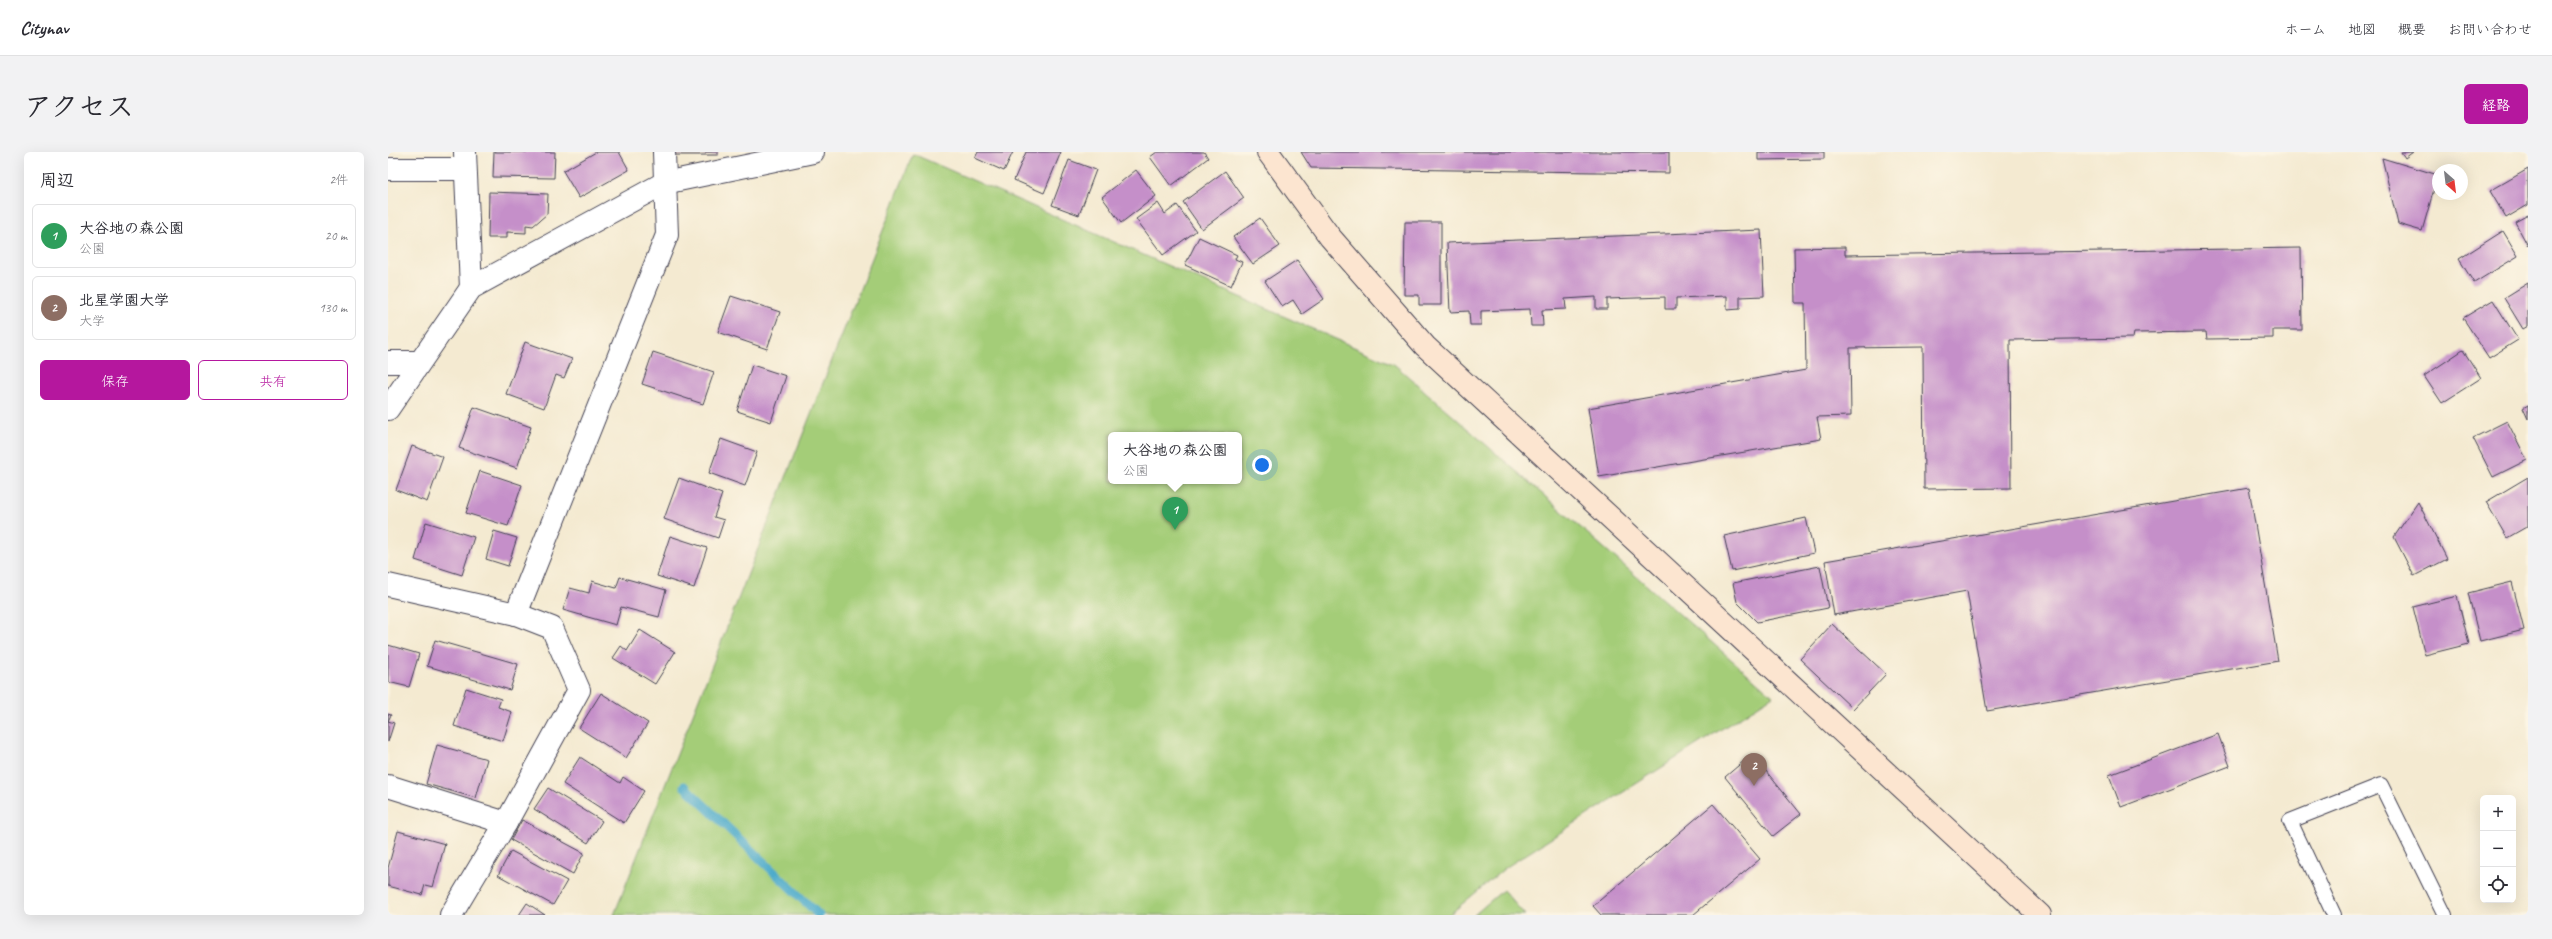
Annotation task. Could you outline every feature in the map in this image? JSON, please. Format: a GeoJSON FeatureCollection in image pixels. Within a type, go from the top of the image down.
{"type":"FeatureCollection","features":[{"type":"Feature","properties":{"kind":"street"},"geometry":{"type":"LineString","coordinates":[[516,614],[667,236],[664,152]]}},
{"type":"Feature","properties":{"kind":"street"},"geometry":{"type":"LineString","coordinates":[[388,409],[418,362],[471,288],[664,183],[813,152]]}},
{"type":"Feature","properties":{"kind":"street"},"geometry":{"type":"LineString","coordinates":[[1268,152],[1330,237],[1425,346],[2040,915]]}},
{"type":"Feature","properties":{"kind":"street"},"geometry":{"type":"LineString","coordinates":[[388,169],[465,161],[471,288]]}},
{"type":"Feature","properties":{"kind":"street"},"geometry":{"type":"LineString","coordinates":[[388,362],[418,362]]}},
{"type":"Feature","properties":{"kind":"street"},"geometry":{"type":"LineString","coordinates":[[388,585],[516,614],[552,628],[579,690],[506,823],[451,915]]}},
{"type":"Feature","properties":{"kind":"street"},"geometry":{"type":"LineString","coordinates":[[388,786],[506,823]]}},
{"type":"Feature","properties":{"kind":"lane"},"geometry":{"type":"LineString","coordinates":[[2334,915],[2290,820],[2381,785],[2445,915]]}},
{"type":"Feature","properties":{"kind":"green space"},"geometry":{"type":"Polygon","coordinates":[[[913,154],[1395,365],[1773,696],[1505,868],[1449,915],[614,915],[913,154]]]}},
{"type":"Feature","properties":{"kind":"green space"},"geometry":{"type":"Polygon","coordinates":[[[1503,890],[1525,915],[1474,915],[1503,890]]]}},
{"type":"Feature","properties":{"kind":"building"},"geometry":{"type":"Polygon","coordinates":[[[494,152],[555,152],[554,178],[493,177],[494,152]]]}},
{"type":"Feature","properties":{"kind":"building"},"geometry":{"type":"Polygon","coordinates":[[[596,152],[619,152],[629,170],[579,198],[563,171],[596,152]]]}},
{"type":"Feature","properties":{"kind":"building"},"geometry":{"type":"Polygon","coordinates":[[[674,152],[718,152],[718,155],[674,155],[674,152]]]}},
{"type":"Feature","properties":{"kind":"building"},"geometry":{"type":"Polygon","coordinates":[[[978,152],[1013,152],[1004,171],[975,158],[978,152]]]}},
{"type":"Feature","properties":{"kind":"building"},"geometry":{"type":"Polygon","coordinates":[[[1026,152],[1061,152],[1044,193],[1014,180],[1026,152]]]}},
{"type":"Feature","properties":{"kind":"building"},"geometry":{"type":"Polygon","coordinates":[[[1157,152],[1204,152],[1208,158],[1171,186],[1150,157],[1157,152]]]}},
{"type":"Feature","properties":{"kind":"building"},"geometry":{"type":"Polygon","coordinates":[[[1301,152],[1669,152],[1669,173],[1311,168],[1301,152]]]}},
{"type":"Feature","properties":{"kind":"building"},"geometry":{"type":"Polygon","coordinates":[[[1758,152],[1824,152],[1824,159],[1758,160],[1758,152]]]}},
{"type":"Feature","properties":{"kind":"building"},"geometry":{"type":"Polygon","coordinates":[[[2401,152],[2413,152],[2405,158],[2401,152]]]}},
{"type":"Feature","properties":{"kind":"building"},"geometry":{"type":"Polygon","coordinates":[[[2382,158],[2432,173],[2432,196],[2422,231],[2398,224],[2382,158]]]}},
{"type":"Feature","properties":{"kind":"building"},"geometry":{"type":"Polygon","coordinates":[[[1069,160],[1096,170],[1079,215],[1052,205],[1069,160]]]}},
{"type":"Feature","properties":{"kind":"building"},"geometry":{"type":"Polygon","coordinates":[[[2528,169],[2528,205],[2506,218],[2490,191],[2528,169]]]}},
{"type":"Feature","properties":{"kind":"building"},"geometry":{"type":"Polygon","coordinates":[[[1136,170],[1156,196],[1121,223],[1102,197],[1136,170]]]}},
{"type":"Feature","properties":{"kind":"building"},"geometry":{"type":"Polygon","coordinates":[[[1225,171],[1244,198],[1202,229],[1183,202],[1225,171]]]}},
{"type":"Feature","properties":{"kind":"building"},"geometry":{"type":"Polygon","coordinates":[[[489,192],[548,194],[547,214],[533,226],[526,225],[526,233],[507,232],[507,238],[488,238],[489,192]]]}},
{"type":"Feature","properties":{"kind":"building"},"geometry":{"type":"Polygon","coordinates":[[[1158,203],[1165,214],[1177,205],[1196,231],[1163,255],[1136,219],[1158,203]]]}},
{"type":"Feature","properties":{"kind":"building"},"geometry":{"type":"Polygon","coordinates":[[[2528,215],[2528,246],[2515,222],[2528,215]]]}},
{"type":"Feature","properties":{"kind":"building"},"geometry":{"type":"Polygon","coordinates":[[[1260,218],[1280,246],[1253,264],[1233,237],[1260,218]]]}},
{"type":"Feature","properties":{"kind":"building"},"geometry":{"type":"Polygon","coordinates":[[[1405,222],[1441,222],[1441,305],[1419,305],[1419,295],[1404,295],[1405,222]]]}},
{"type":"Feature","properties":{"kind":"building"},"geometry":{"type":"Polygon","coordinates":[[[1761,230],[1764,296],[1740,297],[1740,309],[1727,310],[1727,296],[1676,298],[1676,309],[1665,309],[1665,297],[1607,299],[1607,309],[1596,309],[1596,297],[1565,299],[1566,309],[1542,310],[1543,326],[1531,326],[1530,309],[1481,311],[1481,325],[1470,325],[1469,311],[1450,312],[1447,243],[1761,230]]]}},
{"type":"Feature","properties":{"kind":"building"},"geometry":{"type":"Polygon","coordinates":[[[2503,231],[2518,256],[2474,283],[2459,259],[2503,231]]]}},
{"type":"Feature","properties":{"kind":"building"},"geometry":{"type":"Polygon","coordinates":[[[1199,237],[1237,255],[1235,259],[1242,262],[1231,286],[1185,265],[1199,237]]]}},
{"type":"Feature","properties":{"kind":"building"},"geometry":{"type":"Polygon","coordinates":[[[1845,247],[1845,255],[2301,248],[2302,330],[2273,330],[2273,338],[2207,339],[2206,332],[2134,333],[2133,338],[2010,340],[2011,488],[1924,489],[1923,347],[1850,348],[1851,416],[1817,417],[1821,439],[1599,477],[1588,408],[1806,370],[1805,303],[1795,303],[1794,248],[1845,247]]]}},
{"type":"Feature","properties":{"kind":"building"},"geometry":{"type":"Polygon","coordinates":[[[1297,260],[1324,299],[1302,314],[1293,300],[1282,307],[1265,281],[1297,260]]]}},
{"type":"Feature","properties":{"kind":"building"},"geometry":{"type":"Polygon","coordinates":[[[2528,283],[2528,326],[2523,329],[2504,298],[2528,283]]]}},
{"type":"Feature","properties":{"kind":"building"},"geometry":{"type":"Polygon","coordinates":[[[731,296],[780,312],[767,349],[718,332],[731,296]]]}},
{"type":"Feature","properties":{"kind":"building"},"geometry":{"type":"Polygon","coordinates":[[[2493,300],[2518,340],[2489,358],[2463,318],[2493,300]]]}},
{"type":"Feature","properties":{"kind":"building"},"geometry":{"type":"Polygon","coordinates":[[[525,342],[572,359],[564,378],[556,375],[544,408],[506,394],[525,342]]]}},
{"type":"Feature","properties":{"kind":"building"},"geometry":{"type":"Polygon","coordinates":[[[2463,350],[2481,378],[2442,403],[2424,376],[2463,350]]]}},
{"type":"Feature","properties":{"kind":"building"},"geometry":{"type":"Polygon","coordinates":[[[653,352],[714,372],[703,404],[642,384],[653,352]]]}},
{"type":"Feature","properties":{"kind":"building"},"geometry":{"type":"Polygon","coordinates":[[[752,365],[786,376],[771,422],[737,411],[752,365]]]}},
{"type":"Feature","properties":{"kind":"building"},"geometry":{"type":"Polygon","coordinates":[[[2528,405],[2528,419],[2523,408],[2528,405]]]}},
{"type":"Feature","properties":{"kind":"building"},"geometry":{"type":"Polygon","coordinates":[[[474,407],[531,427],[517,468],[459,448],[474,407]]]}},
{"type":"Feature","properties":{"kind":"building"},"geometry":{"type":"Polygon","coordinates":[[[2507,421],[2527,460],[2493,477],[2473,438],[2507,421]]]}},
{"type":"Feature","properties":{"kind":"building"},"geometry":{"type":"Polygon","coordinates":[[[721,439],[757,452],[745,486],[709,473],[721,439]]]}},
{"type":"Feature","properties":{"kind":"building"},"geometry":{"type":"Polygon","coordinates":[[[412,446],[443,457],[427,502],[396,490],[412,446]]]}},
{"type":"Feature","properties":{"kind":"building"},"geometry":{"type":"Polygon","coordinates":[[[480,471],[522,485],[508,526],[466,513],[480,471]]]}},
{"type":"Feature","properties":{"kind":"building"},"geometry":{"type":"Polygon","coordinates":[[[2528,477],[2528,526],[2507,538],[2486,502],[2528,477]]]}},
{"type":"Feature","properties":{"kind":"building"},"geometry":{"type":"Polygon","coordinates":[[[679,478],[722,494],[714,517],[724,520],[718,538],[664,519],[679,478]]]}},
{"type":"Feature","properties":{"kind":"building"},"geometry":{"type":"Polygon","coordinates":[[[2249,488],[2278,661],[1987,711],[1967,591],[1834,615],[1825,561],[2249,488]]]}},
{"type":"Feature","properties":{"kind":"building"},"geometry":{"type":"Polygon","coordinates":[[[2418,502],[2447,559],[2414,576],[2394,537],[2418,502]]]}},
{"type":"Feature","properties":{"kind":"building"},"geometry":{"type":"Polygon","coordinates":[[[1806,518],[1814,553],[1732,571],[1724,536],[1806,518]]]}},
{"type":"Feature","properties":{"kind":"building"},"geometry":{"type":"Polygon","coordinates":[[[426,522],[474,537],[462,575],[415,560],[426,522]]]}},
{"type":"Feature","properties":{"kind":"building"},"geometry":{"type":"Polygon","coordinates":[[[494,531],[517,538],[508,566],[486,559],[494,531]]]}},
{"type":"Feature","properties":{"kind":"building"},"geometry":{"type":"Polygon","coordinates":[[[670,536],[707,548],[694,588],[657,576],[670,536]]]}},
{"type":"Feature","properties":{"kind":"building"},"geometry":{"type":"Polygon","coordinates":[[[1820,566],[1828,608],[1757,622],[1737,602],[1733,583],[1820,566]]]}},
{"type":"Feature","properties":{"kind":"building"},"geometry":{"type":"Polygon","coordinates":[[[620,577],[666,590],[659,617],[621,607],[616,625],[563,610],[570,588],[589,593],[592,581],[616,588],[620,577]]]}},
{"type":"Feature","properties":{"kind":"building"},"geometry":{"type":"Polygon","coordinates":[[[2512,582],[2524,630],[2480,641],[2468,593],[2512,582]]]}},
{"type":"Feature","properties":{"kind":"building"},"geometry":{"type":"Polygon","coordinates":[[[2457,596],[2469,644],[2425,655],[2413,607],[2457,596]]]}},
{"type":"Feature","properties":{"kind":"building"},"geometry":{"type":"Polygon","coordinates":[[[1832,624],[1886,674],[1853,709],[1800,659],[1832,624]]]}},
{"type":"Feature","properties":{"kind":"building"},"geometry":{"type":"Polygon","coordinates":[[[640,630],[675,652],[655,684],[613,658],[621,646],[627,651],[640,630]]]}},
{"type":"Feature","properties":{"kind":"building"},"geometry":{"type":"Polygon","coordinates":[[[435,640],[518,664],[510,690],[427,666],[435,640]]]}},
{"type":"Feature","properties":{"kind":"building"},"geometry":{"type":"Polygon","coordinates":[[[388,645],[419,654],[409,687],[388,682],[388,645]]]}},
{"type":"Feature","properties":{"kind":"building"},"geometry":{"type":"Polygon","coordinates":[[[466,688],[501,699],[498,707],[512,712],[503,741],[454,726],[466,688]]]}},
{"type":"Feature","properties":{"kind":"building"},"geometry":{"type":"Polygon","coordinates":[[[601,693],[648,723],[626,758],[579,728],[601,693]]]}},
{"type":"Feature","properties":{"kind":"building"},"geometry":{"type":"Polygon","coordinates":[[[388,714],[391,715],[388,721],[388,714]]]}},
{"type":"Feature","properties":{"kind":"building"},"geometry":{"type":"Polygon","coordinates":[[[388,721],[394,723],[388,742],[388,721]]]}},
{"type":"Feature","properties":{"kind":"building"},"geometry":{"type":"Polygon","coordinates":[[[2218,734],[2230,766],[2121,807],[2109,775],[2218,734]]]}},
{"type":"Feature","properties":{"kind":"building"},"geometry":{"type":"Polygon","coordinates":[[[437,745],[487,759],[476,798],[426,784],[437,745]]]}},
{"type":"Feature","properties":{"kind":"building"},"geometry":{"type":"Polygon","coordinates":[[[1752,754],[1801,814],[1773,836],[1725,777],[1752,754]]]}},
{"type":"Feature","properties":{"kind":"building"},"geometry":{"type":"Polygon","coordinates":[[[580,757],[620,783],[623,777],[644,791],[624,823],[563,784],[580,757]]]}},
{"type":"Feature","properties":{"kind":"building"},"geometry":{"type":"Polygon","coordinates":[[[548,788],[602,821],[588,843],[534,809],[548,788]]]}},
{"type":"Feature","properties":{"kind":"building"},"geometry":{"type":"Polygon","coordinates":[[[1713,804],[1760,859],[1693,915],[1601,915],[1593,906],[1713,804]]]}},
{"type":"Feature","properties":{"kind":"building"},"geometry":{"type":"Polygon","coordinates":[[[522,820],[584,853],[573,874],[511,840],[522,820]]]}},
{"type":"Feature","properties":{"kind":"building"},"geometry":{"type":"Polygon","coordinates":[[[398,831],[445,844],[433,887],[425,885],[422,895],[388,886],[388,868],[398,831]]]}},
{"type":"Feature","properties":{"kind":"building"},"geometry":{"type":"Polygon","coordinates":[[[511,851],[567,881],[553,905],[498,875],[511,851]]]}},
{"type":"Feature","properties":{"kind":"building"},"geometry":{"type":"Polygon","coordinates":[[[527,903],[545,915],[519,915],[527,903]]]}},
{"type":"Feature","properties":{"kind":"waterway"},"geometry":{"type":"LineString","coordinates":[[684,786],[819,915]]}},
{"type":"Feature","properties":{"kind":"place","name":"大谷地の森公園"},"geometry":{"type":"Point","coordinates":[1175,530]}},
{"type":"Feature","properties":{"kind":"place","name":"北星学園大学"},"geometry":{"type":"Point","coordinates":[1754,786]}}]}
